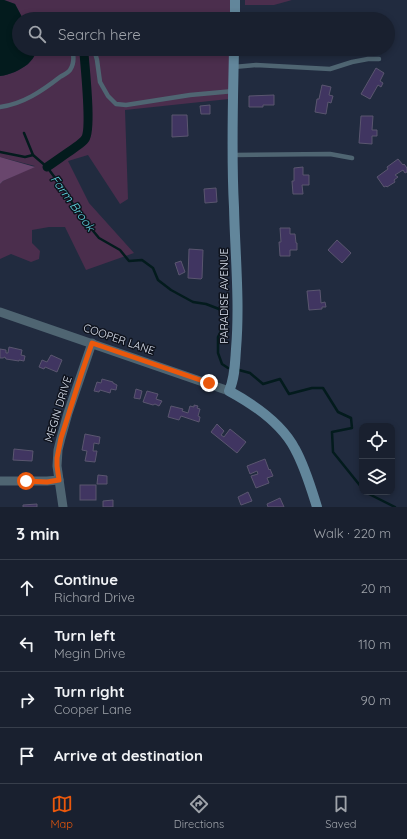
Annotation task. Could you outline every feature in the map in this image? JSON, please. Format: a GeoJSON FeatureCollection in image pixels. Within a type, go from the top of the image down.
{"type":"FeatureCollection","features":[{"type":"Feature","properties":{"kind":"street"},"geometry":{"type":"LineString","coordinates":[[235,0],[235,12]]}},
{"type":"Feature","properties":{"kind":"street","name":"PARADISE AVENUE"},"geometry":{"type":"LineString","coordinates":[[229,391],[233,379],[237,339],[233,205],[234,56]]}},
{"type":"Feature","properties":{"kind":"street","name":"COOPER LANE"},"geometry":{"type":"LineString","coordinates":[[0,312],[229,391]]}},
{"type":"Feature","properties":{"kind":"street","name":"MEGIN DRIVE"},"geometry":{"type":"LineString","coordinates":[[62,507],[57,458],[61,438],[92,343]]}},
{"type":"Feature","properties":{"kind":"street"},"geometry":{"type":"LineString","coordinates":[[229,391],[238,395],[258,409],[277,425],[286,436],[295,449],[300,460],[317,507]]}},
{"type":"Feature","properties":{"kind":"street"},"geometry":{"type":"LineString","coordinates":[[0,481],[47,482],[59,480]]}},
{"type":"Feature","properties":{"kind":"lane"},"geometry":{"type":"LineString","coordinates":[[0,107],[25,100],[50,85],[70,70],[74,60],[73,56]]}},
{"type":"Feature","properties":{"kind":"lane"},"geometry":{"type":"LineString","coordinates":[[96,56],[100,82],[108,96],[116,104],[126,105],[190,95],[234,91]]}},
{"type":"Feature","properties":{"kind":"lane"},"geometry":{"type":"LineString","coordinates":[[234,67],[256,66],[330,69],[357,61],[379,59]]}},
{"type":"Feature","properties":{"kind":"lane"},"geometry":{"type":"LineString","coordinates":[[233,155],[330,154],[352,158]]}},
{"type":"Feature","properties":{"kind":"shaded area"},"geometry":{"type":"Polygon","coordinates":[[[0,0],[4,0],[15,4],[19,12],[12,12],[12,56],[34,56],[25,66],[11,73],[0,76],[0,0]]]}},
{"type":"Feature","properties":{"kind":"shaded area"},"geometry":{"type":"Polygon","coordinates":[[[4,0],[231,0],[231,12],[19,12],[15,4],[4,0]]]}},
{"type":"Feature","properties":{"kind":"shaded area"},"geometry":{"type":"Polygon","coordinates":[[[245,0],[292,0],[274,5],[245,5],[245,0]]]}},
{"type":"Feature","properties":{"kind":"shaded area"},"geometry":{"type":"Polygon","coordinates":[[[34,56],[230,56],[229,99],[125,110],[128,199],[120,204],[88,155],[68,161],[89,203],[134,253],[86,270],[65,227],[49,227],[32,230],[32,243],[40,251],[39,259],[31,262],[11,254],[0,259],[0,184],[3,181],[35,166],[0,157],[0,76],[15,72],[28,64],[34,56]]]}},
{"type":"Feature","properties":{"kind":"shaded area"},"geometry":{"type":"Polygon","coordinates":[[[0,157],[35,167],[3,181],[0,184],[0,157]]]}},
{"type":"Feature","properties":{"kind":"building"},"geometry":{"type":"Polygon","coordinates":[[[376,68],[384,73],[380,81],[383,83],[381,87],[378,85],[370,99],[361,94],[376,68]]]}},
{"type":"Feature","properties":{"kind":"building"},"geometry":{"type":"Polygon","coordinates":[[[322,85],[331,87],[329,95],[333,96],[331,103],[328,102],[326,114],[315,112],[317,99],[319,99],[322,85]]]}},
{"type":"Feature","properties":{"kind":"building"},"geometry":{"type":"Polygon","coordinates":[[[274,95],[274,105],[249,107],[249,96],[274,95]]]}},
{"type":"Feature","properties":{"kind":"building"},"geometry":{"type":"Polygon","coordinates":[[[210,105],[210,114],[201,114],[200,106],[210,105]]]}},
{"type":"Feature","properties":{"kind":"building"},"geometry":{"type":"Polygon","coordinates":[[[172,115],[187,115],[188,136],[172,137],[172,115]]]}},
{"type":"Feature","properties":{"kind":"building"},"geometry":{"type":"Polygon","coordinates":[[[361,116],[373,116],[372,130],[377,130],[377,136],[372,136],[372,144],[359,143],[361,116]]]}},
{"type":"Feature","properties":{"kind":"building"},"geometry":{"type":"Polygon","coordinates":[[[398,159],[407,168],[407,172],[405,173],[403,170],[395,175],[398,177],[394,180],[395,182],[387,187],[384,187],[377,177],[398,159]]]}},
{"type":"Feature","properties":{"kind":"building"},"geometry":{"type":"Polygon","coordinates":[[[303,167],[303,175],[309,175],[309,185],[302,185],[303,194],[293,194],[292,181],[294,181],[294,168],[303,167]]]}},
{"type":"Feature","properties":{"kind":"building"},"geometry":{"type":"Polygon","coordinates":[[[216,188],[217,202],[205,203],[204,189],[216,188]]]}},
{"type":"Feature","properties":{"kind":"building"},"geometry":{"type":"Polygon","coordinates":[[[280,228],[290,228],[290,234],[295,234],[297,250],[290,250],[290,256],[280,256],[280,228]]]}},
{"type":"Feature","properties":{"kind":"building"},"geometry":{"type":"Polygon","coordinates":[[[337,240],[351,253],[342,263],[328,250],[337,240]]]}},
{"type":"Feature","properties":{"kind":"building"},"geometry":{"type":"Polygon","coordinates":[[[189,249],[203,250],[201,279],[188,278],[189,249]]]}},
{"type":"Feature","properties":{"kind":"building"},"geometry":{"type":"Polygon","coordinates":[[[181,261],[185,272],[179,275],[175,263],[181,261]]]}},
{"type":"Feature","properties":{"kind":"building"},"geometry":{"type":"Polygon","coordinates":[[[320,290],[321,303],[325,302],[326,307],[322,307],[322,309],[309,310],[307,291],[320,290]]]}},
{"type":"Feature","properties":{"kind":"building"},"geometry":{"type":"Polygon","coordinates":[[[9,347],[22,350],[21,355],[25,356],[24,361],[6,359],[5,357],[0,358],[0,349],[6,350],[6,353],[8,353],[9,347]]]}},
{"type":"Feature","properties":{"kind":"building"},"geometry":{"type":"Polygon","coordinates":[[[51,355],[62,360],[57,372],[45,367],[44,369],[39,367],[42,360],[47,362],[51,355]]]}},
{"type":"Feature","properties":{"kind":"building"},"geometry":{"type":"Polygon","coordinates":[[[102,379],[113,382],[117,385],[116,390],[111,389],[110,393],[100,390],[99,392],[94,391],[97,382],[101,383],[102,379]]]}},
{"type":"Feature","properties":{"kind":"building"},"geometry":{"type":"Polygon","coordinates":[[[136,389],[142,391],[140,399],[134,398],[136,389]]]}},
{"type":"Feature","properties":{"kind":"building"},"geometry":{"type":"Polygon","coordinates":[[[147,391],[158,394],[156,399],[162,401],[159,406],[143,402],[147,391]]]}},
{"type":"Feature","properties":{"kind":"building"},"geometry":{"type":"Polygon","coordinates":[[[194,405],[198,406],[197,408],[200,409],[198,416],[200,417],[199,422],[181,416],[179,420],[168,417],[171,406],[183,409],[182,411],[188,413],[190,406],[194,407],[194,405]]]}},
{"type":"Feature","properties":{"kind":"building"},"geometry":{"type":"Polygon","coordinates":[[[217,424],[224,431],[221,435],[224,437],[230,429],[246,442],[237,453],[211,432],[217,424]]]}},
{"type":"Feature","properties":{"kind":"building"},"geometry":{"type":"Polygon","coordinates":[[[85,434],[100,437],[99,444],[94,443],[93,451],[97,451],[95,462],[85,461],[87,451],[82,450],[85,434]]]}},
{"type":"Feature","properties":{"kind":"building"},"geometry":{"type":"Polygon","coordinates":[[[14,449],[33,451],[32,461],[13,460],[14,449]]]}},
{"type":"Feature","properties":{"kind":"building"},"geometry":{"type":"Polygon","coordinates":[[[265,459],[273,476],[267,478],[269,483],[256,488],[251,476],[258,474],[257,471],[250,474],[247,466],[265,459]]]}},
{"type":"Feature","properties":{"kind":"building"},"geometry":{"type":"Polygon","coordinates":[[[98,475],[107,476],[107,484],[97,484],[98,475]]]}},
{"type":"Feature","properties":{"kind":"building"},"geometry":{"type":"Polygon","coordinates":[[[80,485],[96,485],[96,500],[80,500],[80,485]]]}},
{"type":"Feature","properties":{"kind":"building"},"geometry":{"type":"Polygon","coordinates":[[[248,492],[252,501],[241,505],[238,497],[248,492]]]}},
{"type":"Feature","properties":{"kind":"building"},"geometry":{"type":"Polygon","coordinates":[[[280,498],[284,507],[268,507],[267,504],[280,498]]]}},
{"type":"Feature","properties":{"kind":"building"},"geometry":{"type":"Polygon","coordinates":[[[113,500],[113,507],[103,507],[103,501],[113,500]]]}},
{"type":"Feature","properties":{"kind":"building"},"geometry":{"type":"Polygon","coordinates":[[[37,504],[37,507],[23,507],[23,505],[37,504]]]}},
{"type":"Feature","properties":{"kind":"waterway"},"geometry":{"type":"LineString","coordinates":[[47,167],[85,139],[88,124],[88,98],[84,56]]}},
{"type":"Feature","properties":{"kind":"waterway","name":"Farm Brook"},"geometry":{"type":"LineString","coordinates":[[24,133],[33,155],[47,167],[79,214],[99,238],[120,250],[129,261],[142,260],[153,268],[158,280],[171,290],[193,302],[206,304],[219,309],[224,318],[223,327],[218,337],[218,353],[222,364],[228,368]]}},
{"type":"Feature","properties":{"kind":"waterway"},"geometry":{"type":"LineString","coordinates":[[0,152],[25,157],[33,155]]}},
{"type":"Feature","properties":{"kind":"waterway"},"geometry":{"type":"LineString","coordinates":[[239,370],[250,373],[263,384],[280,379],[289,394],[312,388],[323,388],[338,412],[351,418],[352,428],[332,432],[333,452],[359,484]]}},
{"type":"Feature","properties":{"kind":"waterway"},"geometry":{"type":"LineString","coordinates":[[371,495],[395,507]]}},
{"type":"Feature","properties":{"kind":"route"},"geometry":{"type":"LineString","coordinates":[[26,481],[47,482],[59,480],[57,466],[58,450],[68,413],[92,343],[209,383]]}}]}
